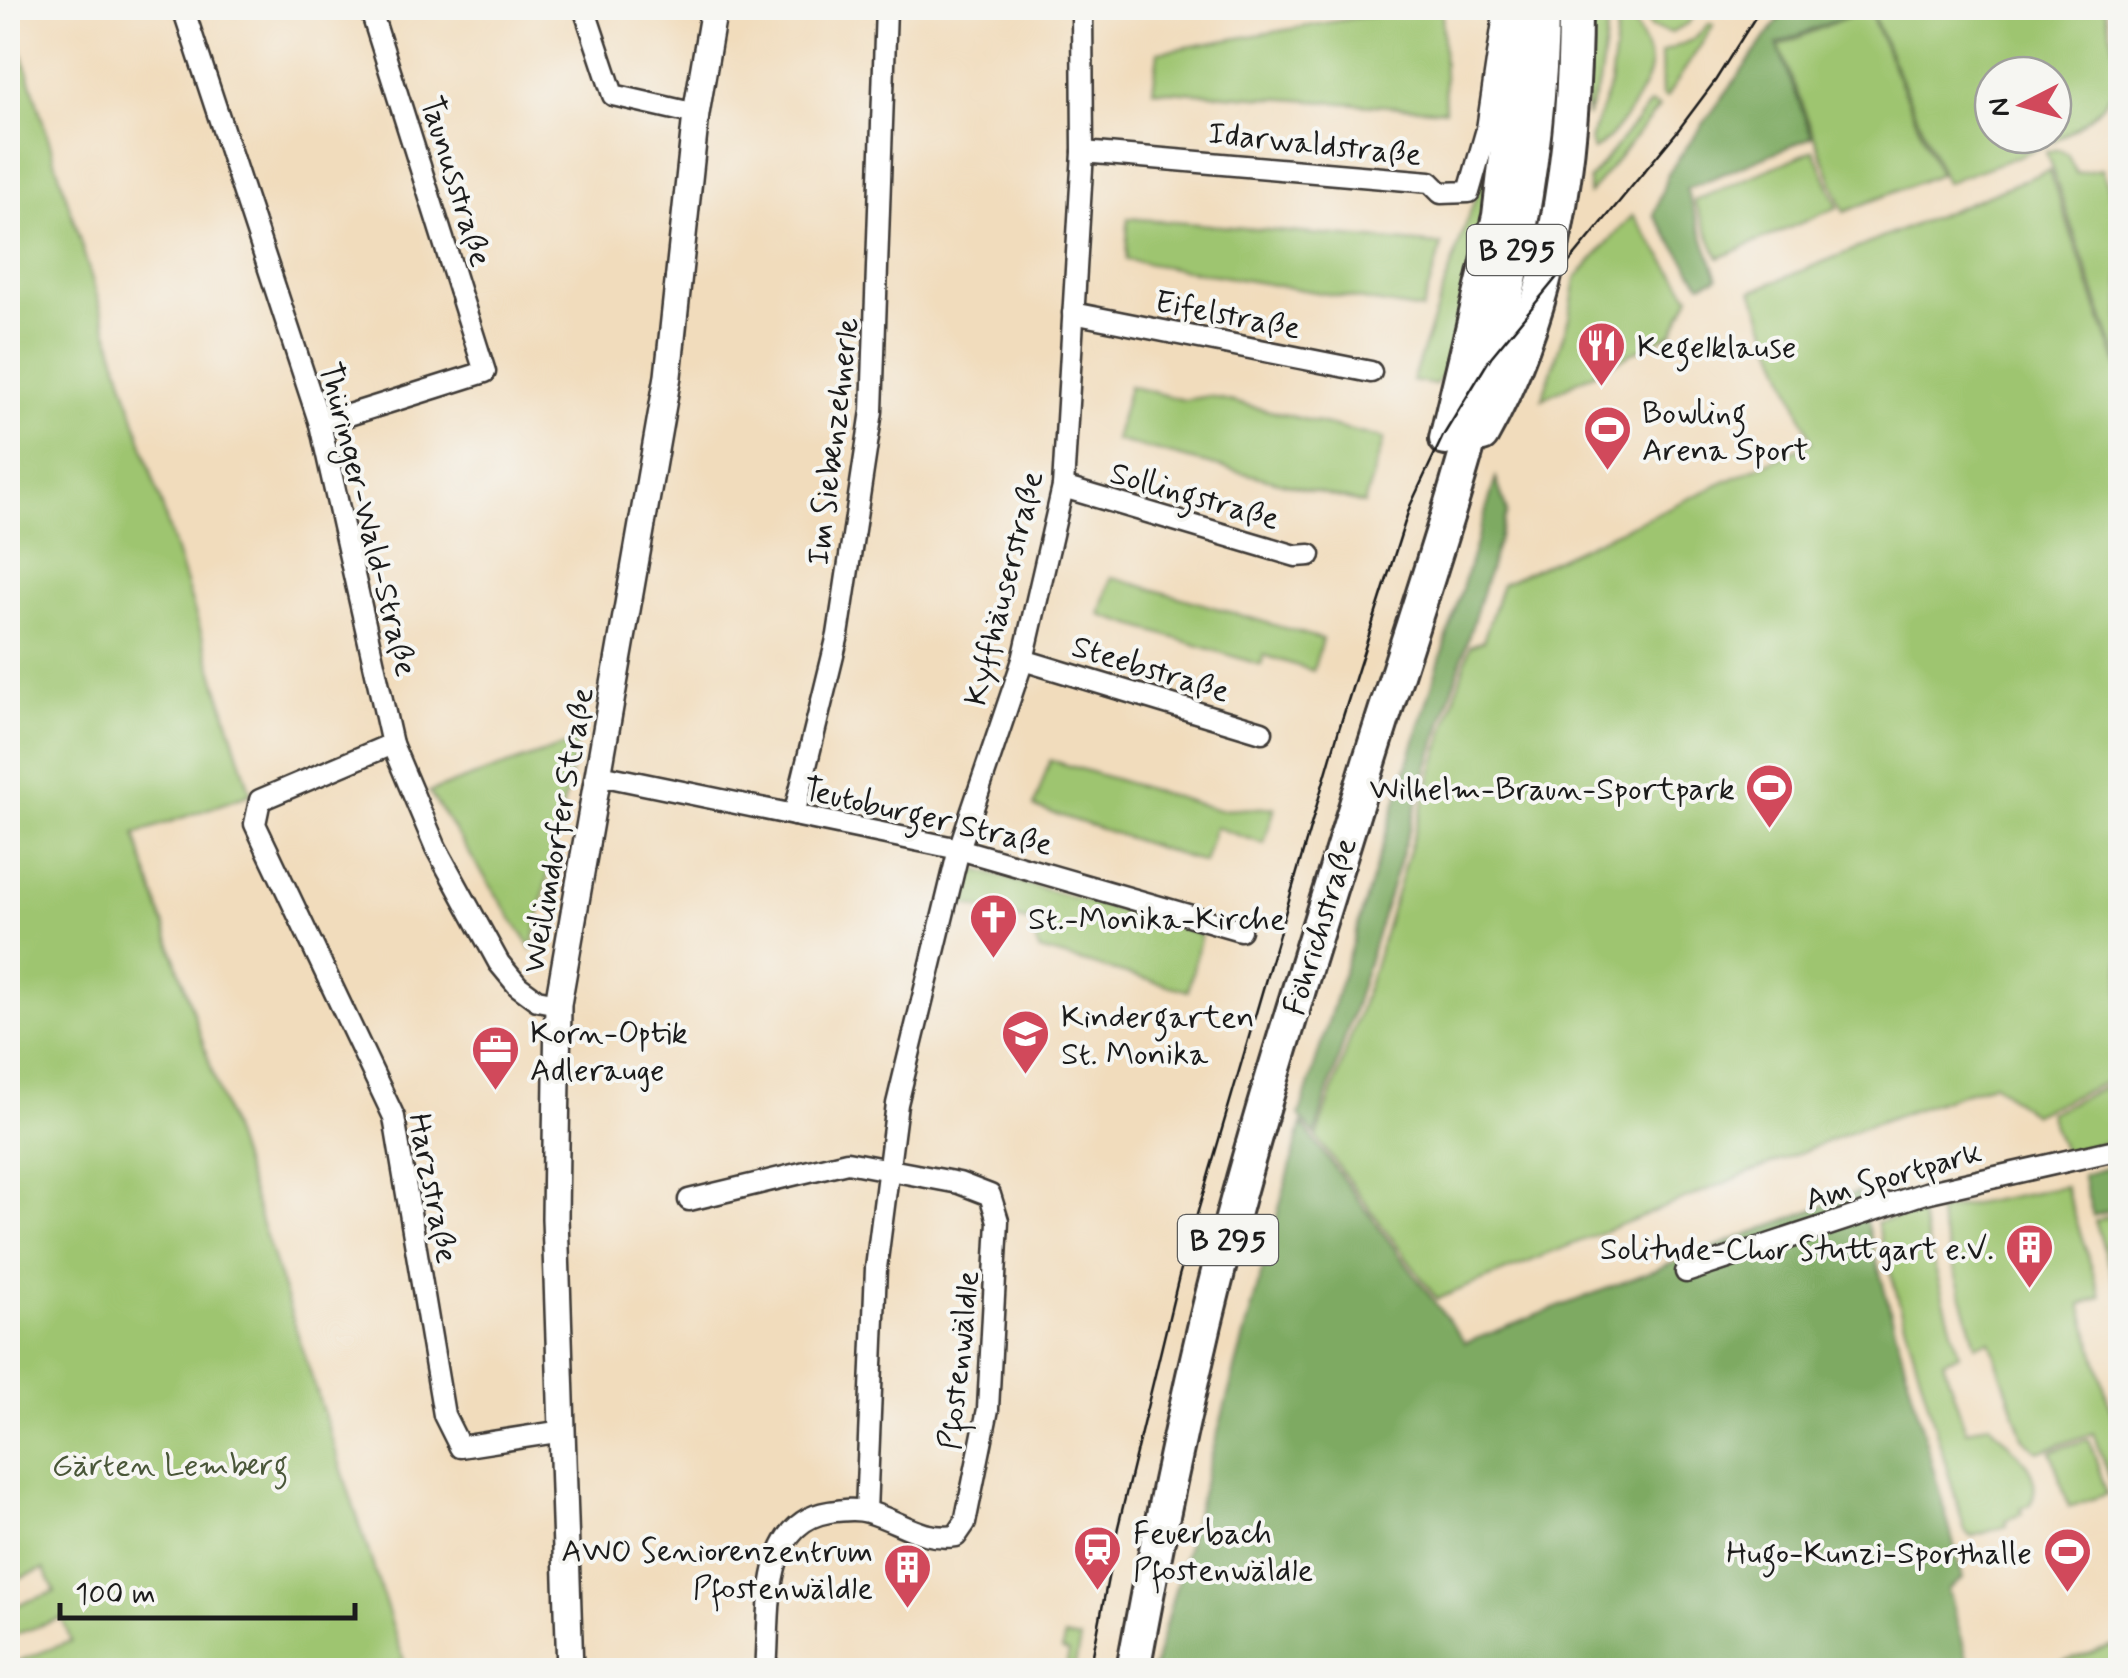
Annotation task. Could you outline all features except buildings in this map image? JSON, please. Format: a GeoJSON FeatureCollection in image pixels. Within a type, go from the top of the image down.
{"type":"FeatureCollection","features":[{"type":"Feature","properties":{"kind":"main road"},"geometry":{"type":"LineString","coordinates":[[1439,533],[1438,476],[1499,216],[1514,90],[1518,8]]}},
{"type":"Feature","properties":{"kind":"main road","name":"Föhrichstraße"},"geometry":{"type":"LineString","coordinates":[[1133,1670],[1205,1324],[1246,1172],[1488,367],[1528,191],[1538,109],[1542,8]]}},
{"type":"Feature","properties":{"kind":"main road"},"geometry":{"type":"LineString","coordinates":[[1453,486],[1515,375],[1542,291],[1560,201],[1575,8]]}},
{"type":"Feature","properties":{"kind":"street","name":"Thüringer-Wald-Straße"},"geometry":{"type":"LineString","coordinates":[[183,8],[320,424],[392,744],[436,848],[500,962],[528,993],[558,1004]]}},
{"type":"Feature","properties":{"kind":"street","name":"Taunusstraße"},"geometry":{"type":"LineString","coordinates":[[320,424],[485,372],[370,8]]}},
{"type":"Feature","properties":{"kind":"street"},"geometry":{"type":"LineString","coordinates":[[584,8],[613,95],[696,114]]}},
{"type":"Feature","properties":{"kind":"street","name":"Weilimdorfer Straße"},"geometry":{"type":"LineString","coordinates":[[570,1670],[555,1218],[558,1004],[668,376],[696,114],[714,8]]}},
{"type":"Feature","properties":{"kind":"street","name":"Im Siebenzehnerle"},"geometry":{"type":"LineString","coordinates":[[794,815],[838,634],[872,411],[886,8]]}},
{"type":"Feature","properties":{"kind":"street","name":"Kyffhäuserstraße"},"geometry":{"type":"LineString","coordinates":[[866,1511],[876,1268],[897,1104],[959,849],[1023,660],[1063,488],[1083,152],[1082,8]]}},
{"type":"Feature","properties":{"kind":"street","name":"Idarwaldstraße"},"geometry":{"type":"LineString","coordinates":[[1083,152],[1430,182],[1441,193],[1469,192],[1486,129],[1505,8]]}},
{"type":"Feature","properties":{"kind":"street","name":"Eifelstraße"},"geometry":{"type":"LineString","coordinates":[[1073,314],[1371,372]]}},
{"type":"Feature","properties":{"kind":"street","name":"Sollingstraße"},"geometry":{"type":"LineString","coordinates":[[1063,488],[1296,556],[1310,555]]}},
{"type":"Feature","properties":{"kind":"street","name":"Steebstraße"},"geometry":{"type":"LineString","coordinates":[[1023,660],[1262,732]]}},
{"type":"Feature","properties":{"kind":"street","name":"Harzstraße"},"geometry":{"type":"LineString","coordinates":[[392,744],[260,800],[255,824],[394,1117],[444,1415],[460,1447],[563,1431]]}},
{"type":"Feature","properties":{"kind":"street","name":"Teutoburger Straße"},"geometry":{"type":"LineString","coordinates":[[600,775],[959,849],[1240,930]]}},
{"type":"Feature","properties":{"kind":"street","name":"Am Sportpark"},"geometry":{"type":"LineString","coordinates":[[1686,1272],[1925,1192],[2120,1149]]}},
{"type":"Feature","properties":{"kind":"street"},"geometry":{"type":"LineString","coordinates":[[690,1200],[848,1162],[889,1169]]}},
{"type":"Feature","properties":{"kind":"street","name":"Pfostenwäldle"},"geometry":{"type":"LineString","coordinates":[[866,1511],[940,1538],[956,1536],[965,1523],[988,1409],[998,1293],[998,1221],[990,1195],[959,1183],[889,1169]]}},
{"type":"Feature","properties":{"kind":"street"},"geometry":{"type":"LineString","coordinates":[[766,1670],[776,1556],[785,1537],[820,1513],[866,1511]]}},
{"type":"Feature","properties":{"kind":"green space","name":"Gärten Lemberg"},"geometry":{"type":"Polygon","coordinates":[[[8,8],[251,794],[135,834],[407,1670],[8,1670],[8,1665],[71,1641],[62,1618],[8,1637],[8,1608],[55,1592],[44,1569],[8,1582],[8,8]]]}},
{"type":"Feature","properties":{"kind":"green space"},"geometry":{"type":"Polygon","coordinates":[[[1412,8],[1442,8],[1445,110],[1153,90],[1158,52],[1412,8]]]}},
{"type":"Feature","properties":{"kind":"green space"},"geometry":{"type":"Polygon","coordinates":[[[1582,8],[1610,8],[1599,84],[1587,117],[1582,8]]]}},
{"type":"Feature","properties":{"kind":"green space"},"geometry":{"type":"Polygon","coordinates":[[[1643,8],[1699,8],[1689,23],[1671,33],[1651,27],[1643,8]]]}},
{"type":"Feature","properties":{"kind":"green space"},"geometry":{"type":"Polygon","coordinates":[[[1787,8],[1866,8],[1777,44],[1812,137],[1686,189],[1718,278],[1701,284],[1654,215],[1668,173],[1787,8]]]}},
{"type":"Feature","properties":{"kind":"green space"},"geometry":{"type":"Polygon","coordinates":[[[1868,8],[1939,174],[1844,212],[1779,46],[1868,8]]]}},
{"type":"Feature","properties":{"kind":"green space"},"geometry":{"type":"Polygon","coordinates":[[[1870,8],[2105,8],[2120,74],[2109,97],[2073,129],[2073,55],[1973,55],[1973,155],[2020,155],[1946,183],[1870,8]]]}},
{"type":"Feature","properties":{"kind":"green space"},"geometry":{"type":"Polygon","coordinates":[[[1625,10],[1648,54],[1648,76],[1619,126],[1593,150],[1590,140],[1610,85],[1619,14],[1625,10]]]}},
{"type":"Feature","properties":{"kind":"green space"},"geometry":{"type":"Polygon","coordinates":[[[1710,23],[1714,25],[1666,98],[1662,96],[1661,53],[1694,39],[1710,23]]]}},
{"type":"Feature","properties":{"kind":"green space"},"geometry":{"type":"Polygon","coordinates":[[[1650,104],[1659,107],[1589,194],[1589,180],[1650,104]]]}},
{"type":"Feature","properties":{"kind":"green space"},"geometry":{"type":"Polygon","coordinates":[[[1497,134],[1503,134],[1453,361],[1435,385],[1412,381],[1497,134]]]}},
{"type":"Feature","properties":{"kind":"green space"},"geometry":{"type":"Polygon","coordinates":[[[1814,150],[1838,207],[1719,258],[1694,201],[1814,150]]]}},
{"type":"Feature","properties":{"kind":"green space"},"geometry":{"type":"Polygon","coordinates":[[[2047,155],[2068,155],[2076,173],[2102,169],[2120,219],[2120,365],[2047,155]]]}},
{"type":"Feature","properties":{"kind":"green space","name":"Wilhelm-Braun-Sportpark"},"geometry":{"type":"Polygon","coordinates":[[[2049,170],[2120,373],[2120,1076],[2033,1114],[1993,1083],[1858,1129],[1437,1299],[1317,1138],[1375,964],[1470,646],[1483,641],[1502,584],[1812,442],[1752,291],[2049,170]]]}},
{"type":"Feature","properties":{"kind":"green space"},"geometry":{"type":"Polygon","coordinates":[[[1633,215],[1690,296],[1672,333],[1542,399],[1569,318],[1576,278],[1633,215]]]}},
{"type":"Feature","properties":{"kind":"green space"},"geometry":{"type":"Polygon","coordinates":[[[1128,218],[1442,245],[1422,310],[1126,260],[1128,218]]]}},
{"type":"Feature","properties":{"kind":"green space"},"geometry":{"type":"Polygon","coordinates":[[[1129,386],[1184,400],[1209,396],[1384,439],[1364,504],[1115,440],[1129,386]]]}},
{"type":"Feature","properties":{"kind":"green space"},"geometry":{"type":"Polygon","coordinates":[[[1496,478],[1507,512],[1315,1135],[1299,1116],[1496,478]]]}},
{"type":"Feature","properties":{"kind":"green space"},"geometry":{"type":"Polygon","coordinates":[[[1111,577],[1322,639],[1313,671],[1264,655],[1261,665],[1100,615],[1111,577]]]}},
{"type":"Feature","properties":{"kind":"green space"},"geometry":{"type":"Polygon","coordinates":[[[577,741],[532,949],[429,792],[577,741]]]}},
{"type":"Feature","properties":{"kind":"green space"},"geometry":{"type":"Polygon","coordinates":[[[1050,760],[1219,810],[1275,807],[1264,844],[1215,827],[1204,863],[1034,807],[1050,760]]]}},
{"type":"Feature","properties":{"kind":"green space"},"geometry":{"type":"Polygon","coordinates":[[[967,867],[1201,934],[1188,991],[1039,950],[1031,922],[956,902],[967,867]]]}},
{"type":"Feature","properties":{"kind":"green space"},"geometry":{"type":"Polygon","coordinates":[[[2120,1080],[2120,1139],[2063,1152],[2048,1113],[2120,1080]]]}},
{"type":"Feature","properties":{"kind":"green space"},"geometry":{"type":"Polygon","coordinates":[[[1302,1124],[1465,1343],[1858,1192],[1963,1578],[1948,1590],[1970,1668],[1153,1670],[1302,1124]]]}},
{"type":"Feature","properties":{"kind":"green space"},"geometry":{"type":"Polygon","coordinates":[[[2120,1164],[2120,1207],[2093,1216],[2082,1175],[2120,1164]]]}},
{"type":"Feature","properties":{"kind":"green space"},"geometry":{"type":"Polygon","coordinates":[[[2065,1186],[2101,1296],[2081,1305],[2120,1443],[2120,1506],[2093,1433],[2038,1452],[2023,1437],[1990,1341],[1976,1345],[1937,1211],[2065,1186]]]}},
{"type":"Feature","properties":{"kind":"green space"},"geometry":{"type":"Polygon","coordinates":[[[2120,1212],[2120,1300],[2095,1221],[2120,1212]]]}},
{"type":"Feature","properties":{"kind":"green space"},"geometry":{"type":"Polygon","coordinates":[[[1920,1214],[1959,1354],[1943,1361],[1966,1431],[1990,1423],[2023,1460],[2034,1481],[2030,1504],[2020,1509],[2022,1514],[2005,1520],[2006,1526],[1971,1537],[1965,1531],[1876,1222],[1920,1214]]]}},
{"type":"Feature","properties":{"kind":"green space"},"geometry":{"type":"Polygon","coordinates":[[[2089,1439],[2107,1494],[2069,1507],[2051,1451],[2089,1439]]]}},
{"type":"Feature","properties":{"kind":"green space"},"geometry":{"type":"Polygon","coordinates":[[[1064,1637],[1080,1640],[1074,1670],[1058,1670],[1066,1667],[1069,1653],[1062,1651],[1064,1637]]]}},
{"type":"Feature","properties":{"kind":"green space"},"geometry":{"type":"Polygon","coordinates":[[[2120,1644],[2120,1670],[2037,1670],[2120,1644]]]}},
{"type":"Feature","properties":{"kind":"tram line"},"geometry":{"type":"LineString","coordinates":[[1090,1670],[1118,1527],[1179,1276],[1339,729],[1410,506],[1443,436],[1491,357],[1676,133],[1715,81],[1761,8]]}},
{"type":"Feature","properties":{"kind":"place","name":"Kegelklause"},"geometry":{"type":"Point","coordinates":[1602,388]}},
{"type":"Feature","properties":{"kind":"place","name":"Bowling Arena Sport"},"geometry":{"type":"Point","coordinates":[1607,472]}},
{"type":"Feature","properties":{"kind":"place","name":"Wilhelm-Braun-Sportpark"},"geometry":{"type":"Point","coordinates":[1770,830]}},
{"type":"Feature","properties":{"kind":"place","name":"St.-Monika-Kirche"},"geometry":{"type":"Point","coordinates":[993,960]}},
{"type":"Feature","properties":{"kind":"place","name":"Kindergarten St. Monika"},"geometry":{"type":"Point","coordinates":[1026,1076]}},
{"type":"Feature","properties":{"kind":"place","name":"Korn-Optik Adlerauge"},"geometry":{"type":"Point","coordinates":[495,1092]}},
{"type":"Feature","properties":{"kind":"place","name":"Solitude-Chor Stuttgart e.V."},"geometry":{"type":"Point","coordinates":[2029,1290]}},
{"type":"Feature","properties":{"kind":"place","name":"Feuerbach Pfostenwäldle"},"geometry":{"type":"Point","coordinates":[1098,1592]}},
{"type":"Feature","properties":{"kind":"place","name":"Hugo-Kunzi-Sporthalle"},"geometry":{"type":"Point","coordinates":[2067,1594]}},
{"type":"Feature","properties":{"kind":"place","name":"AWO Seniorenzentrum Pfostenwäldle"},"geometry":{"type":"Point","coordinates":[908,1610]}}]}
